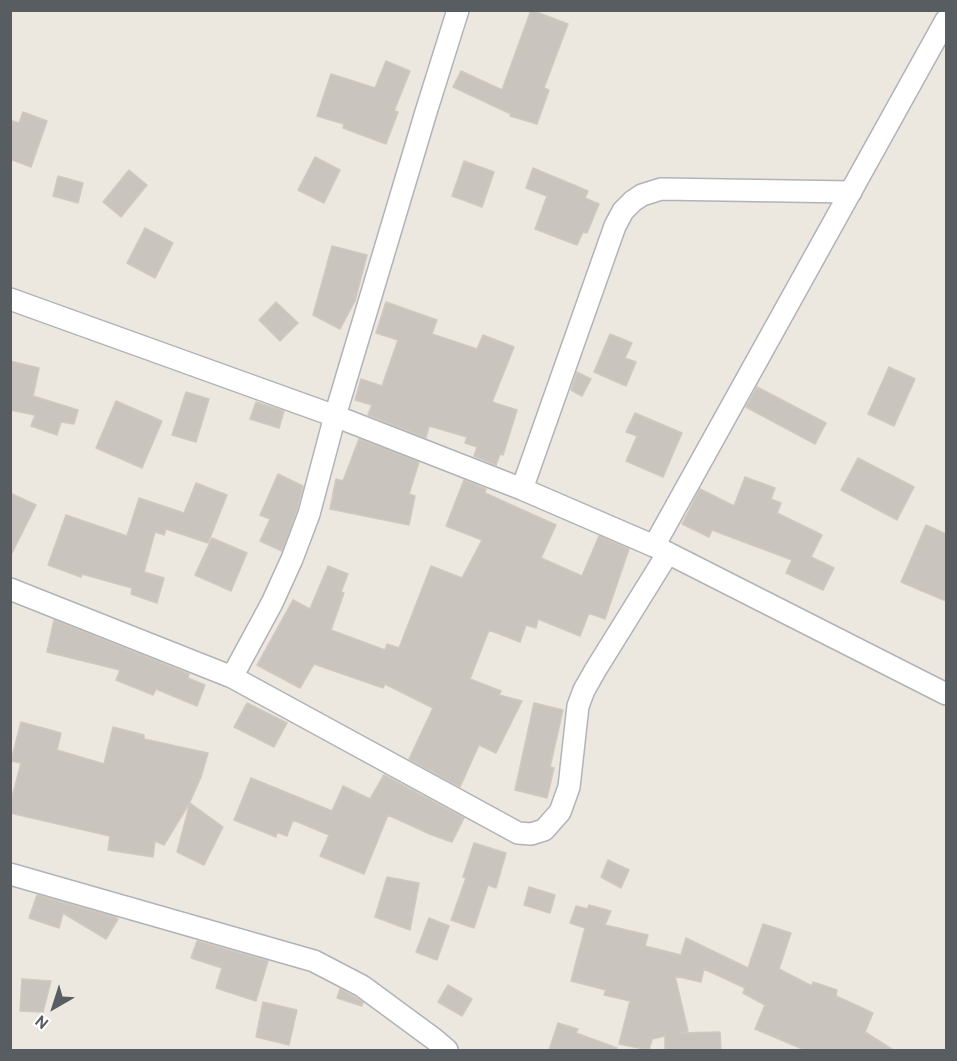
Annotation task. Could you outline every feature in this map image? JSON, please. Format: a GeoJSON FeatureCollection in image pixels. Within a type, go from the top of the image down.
{"type":"FeatureCollection","features":[{"type":"Feature","properties":{"kind":"street"},"geometry":{"type":"LineString","coordinates":[[232,677],[272,603],[292,560],[309,514],[335,416],[458,10]]}},
{"type":"Feature","properties":{"kind":"street"},"geometry":{"type":"LineString","coordinates":[[10,589],[232,677],[518,833],[531,834],[544,830],[560,812],[569,787],[578,706],[584,690],[851,192],[946,20]]}},
{"type":"Feature","properties":{"kind":"street"},"geometry":{"type":"LineString","coordinates":[[522,489],[615,226],[623,211],[633,201],[642,195],[661,189],[851,192]]}},
{"type":"Feature","properties":{"kind":"street"},"geometry":{"type":"LineString","coordinates":[[10,299],[335,416],[522,489],[661,550],[946,694]]}},
{"type":"Feature","properties":{"kind":"street"},"geometry":{"type":"LineString","coordinates":[[10,874],[314,961],[362,986],[447,1050]]}},
{"type":"Feature","properties":{"kind":"building"},"geometry":{"type":"Polygon","coordinates":[[[531,10],[568,24],[544,88],[549,90],[537,124],[510,116],[511,114],[453,87],[461,71],[502,90],[531,10]]]}},
{"type":"Feature","properties":{"kind":"building"},"geometry":{"type":"Polygon","coordinates":[[[386,61],[410,71],[394,111],[398,112],[386,144],[343,128],[344,124],[317,116],[331,74],[375,88],[386,61]]]}},
{"type":"Feature","properties":{"kind":"building"},"geometry":{"type":"Polygon","coordinates":[[[23,112],[47,121],[31,167],[10,159],[10,120],[19,123],[23,112]]]}},
{"type":"Feature","properties":{"kind":"building"},"geometry":{"type":"Polygon","coordinates":[[[315,157],[340,170],[324,203],[298,190],[315,157]]]}},
{"type":"Feature","properties":{"kind":"building"},"geometry":{"type":"Polygon","coordinates":[[[464,161],[494,172],[482,207],[452,196],[464,161]]]}},
{"type":"Feature","properties":{"kind":"building"},"geometry":{"type":"Polygon","coordinates":[[[533,168],[588,191],[585,198],[599,204],[587,233],[583,232],[577,245],[535,229],[547,196],[526,188],[533,168]]]}},
{"type":"Feature","properties":{"kind":"building"},"geometry":{"type":"Polygon","coordinates":[[[129,170],[147,185],[121,217],[103,202],[129,170]]]}},
{"type":"Feature","properties":{"kind":"building"},"geometry":{"type":"Polygon","coordinates":[[[58,176],[83,183],[78,203],[53,196],[58,176]]]}},
{"type":"Feature","properties":{"kind":"building"},"geometry":{"type":"Polygon","coordinates":[[[145,228],[173,243],[155,278],[127,263],[145,228]]]}},
{"type":"Feature","properties":{"kind":"building"},"geometry":{"type":"Polygon","coordinates":[[[332,246],[367,255],[355,301],[340,329],[313,315],[332,246]]]}},
{"type":"Feature","properties":{"kind":"building"},"geometry":{"type":"Polygon","coordinates":[[[276,302],[298,323],[280,341],[259,320],[276,302]]]}},
{"type":"Feature","properties":{"kind":"building"},"geometry":{"type":"Polygon","coordinates":[[[386,302],[437,320],[432,334],[477,349],[483,335],[514,347],[492,402],[517,410],[503,455],[500,454],[496,465],[474,456],[477,447],[465,443],[467,437],[429,426],[426,438],[368,415],[372,405],[355,400],[361,379],[382,386],[398,340],[376,333],[386,302]]]}},
{"type":"Feature","properties":{"kind":"building"},"geometry":{"type":"Polygon","coordinates":[[[610,334],[632,343],[625,358],[636,362],[626,386],[594,372],[610,334]]]}},
{"type":"Feature","properties":{"kind":"building"},"geometry":{"type":"Polygon","coordinates":[[[10,361],[39,368],[33,396],[78,410],[74,424],[61,422],[57,435],[31,426],[35,415],[10,410],[10,361]]]}},
{"type":"Feature","properties":{"kind":"building"},"geometry":{"type":"Polygon","coordinates":[[[889,367],[915,379],[894,426],[868,414],[889,367]]]}},
{"type":"Feature","properties":{"kind":"building"},"geometry":{"type":"Polygon","coordinates":[[[577,372],[591,379],[582,396],[571,390],[577,372]]]}},
{"type":"Feature","properties":{"kind":"building"},"geometry":{"type":"Polygon","coordinates":[[[757,387],[826,423],[815,444],[746,407],[757,387]]]}},
{"type":"Feature","properties":{"kind":"building"},"geometry":{"type":"Polygon","coordinates":[[[186,392],[209,399],[196,442],[172,435],[186,392]]]}},
{"type":"Feature","properties":{"kind":"building"},"geometry":{"type":"Polygon","coordinates":[[[116,401],[162,421],[142,468],[96,448],[116,401]]]}},
{"type":"Feature","properties":{"kind":"building"},"geometry":{"type":"Polygon","coordinates":[[[256,402],[284,411],[279,428],[250,419],[256,402]]]}},
{"type":"Feature","properties":{"kind":"building"},"geometry":{"type":"Polygon","coordinates":[[[635,413],[682,433],[663,477],[626,461],[637,436],[626,432],[635,413]]]}},
{"type":"Feature","properties":{"kind":"building"},"geometry":{"type":"Polygon","coordinates":[[[359,439],[419,462],[409,494],[415,496],[409,525],[330,509],[336,479],[343,481],[359,439]]]}},
{"type":"Feature","properties":{"kind":"building"},"geometry":{"type":"Polygon","coordinates":[[[858,458],[914,487],[897,520],[841,490],[858,458]]]}},
{"type":"Feature","properties":{"kind":"building"},"geometry":{"type":"Polygon","coordinates":[[[278,474],[303,486],[282,551],[260,541],[270,519],[260,515],[278,474]]]}},
{"type":"Feature","properties":{"kind":"building"},"geometry":{"type":"Polygon","coordinates":[[[745,477],[775,488],[771,499],[781,503],[777,513],[822,535],[811,557],[834,568],[823,590],[786,573],[792,560],[712,530],[709,537],[682,524],[700,489],[734,506],[745,477]]]}},
{"type":"Feature","properties":{"kind":"building"},"geometry":{"type":"Polygon","coordinates":[[[464,480],[486,489],[485,493],[556,525],[541,558],[582,576],[599,536],[629,549],[605,619],[589,613],[580,636],[538,619],[536,628],[526,625],[520,642],[489,630],[470,679],[501,691],[499,695],[522,701],[496,753],[479,745],[460,787],[409,759],[433,708],[385,684],[383,688],[314,664],[300,688],[257,665],[293,600],[310,609],[328,566],[348,574],[331,630],[385,650],[387,644],[399,648],[431,566],[462,578],[482,540],[446,526],[464,480]]]}},
{"type":"Feature","properties":{"kind":"building"},"geometry":{"type":"Polygon","coordinates":[[[196,483],[227,495],[208,543],[166,529],[164,535],[155,532],[144,572],[164,578],[157,603],[131,594],[132,588],[82,574],[81,577],[48,565],[66,515],[127,536],[139,498],[184,513],[196,483]]]}},
{"type":"Feature","properties":{"kind":"building"},"geometry":{"type":"Polygon","coordinates":[[[10,493],[36,505],[10,557],[10,493]]]}},
{"type":"Feature","properties":{"kind":"building"},"geometry":{"type":"Polygon","coordinates":[[[926,525],[946,534],[946,601],[901,582],[926,525]]]}},
{"type":"Feature","properties":{"kind":"building"},"geometry":{"type":"Polygon","coordinates":[[[212,538],[247,553],[231,591],[195,575],[212,538]]]}},
{"type":"Feature","properties":{"kind":"building"},"geometry":{"type":"Polygon","coordinates":[[[54,620],[189,674],[188,678],[205,685],[197,706],[156,689],[153,695],[116,680],[120,670],[47,652],[54,620]]]}},
{"type":"Feature","properties":{"kind":"building"},"geometry":{"type":"Polygon","coordinates":[[[247,703],[287,723],[274,747],[234,727],[247,703]]]}},
{"type":"Feature","properties":{"kind":"building"},"geometry":{"type":"Polygon","coordinates":[[[534,703],[563,710],[550,767],[554,768],[547,798],[515,790],[534,703]]]}},
{"type":"Feature","properties":{"kind":"building"},"geometry":{"type":"Polygon","coordinates":[[[21,722],[61,733],[57,750],[104,764],[113,727],[144,735],[144,739],[208,753],[201,777],[189,804],[164,845],[155,841],[153,857],[108,850],[110,836],[10,813],[21,763],[11,761],[21,722]]]}},
{"type":"Feature","properties":{"kind":"building"},"geometry":{"type":"Polygon","coordinates":[[[384,775],[464,818],[452,842],[388,815],[364,874],[320,856],[329,835],[293,820],[287,836],[277,832],[276,837],[234,820],[251,778],[332,811],[343,786],[370,799],[384,775]]]}},
{"type":"Feature","properties":{"kind":"building"},"geometry":{"type":"Polygon","coordinates":[[[190,803],[223,827],[204,865],[177,852],[190,803]]]}},
{"type":"Feature","properties":{"kind":"building"},"geometry":{"type":"Polygon","coordinates":[[[474,843],[506,853],[496,888],[488,885],[474,928],[451,920],[466,878],[463,877],[474,843]]]}},
{"type":"Feature","properties":{"kind":"building"},"geometry":{"type":"Polygon","coordinates":[[[608,860],[629,870],[621,888],[601,877],[608,860]]]}},
{"type":"Feature","properties":{"kind":"building"},"geometry":{"type":"Polygon","coordinates":[[[387,877],[419,883],[410,930],[375,917],[387,877]]]}},
{"type":"Feature","properties":{"kind":"building"},"geometry":{"type":"Polygon","coordinates":[[[529,887],[555,895],[550,913],[524,905],[529,887]]]}},
{"type":"Feature","properties":{"kind":"building"},"geometry":{"type":"Polygon","coordinates":[[[37,895],[118,919],[106,939],[63,913],[59,928],[29,918],[37,895]]]}},
{"type":"Feature","properties":{"kind":"building"},"geometry":{"type":"Polygon","coordinates":[[[589,905],[611,911],[605,925],[648,935],[645,946],[681,955],[686,938],[748,968],[763,924],[791,933],[779,969],[812,986],[813,982],[837,990],[836,996],[873,1013],[865,1032],[893,1050],[805,1050],[755,1029],[765,1005],[743,993],[745,988],[704,969],[701,982],[675,976],[688,1031],[680,1033],[720,1032],[721,1050],[665,1050],[665,1036],[652,1039],[649,1050],[619,1044],[630,1001],[604,995],[606,990],[571,981],[585,928],[570,923],[576,906],[587,909],[589,905]]]}},
{"type":"Feature","properties":{"kind":"building"},"geometry":{"type":"Polygon","coordinates":[[[429,918],[449,926],[437,960],[416,952],[429,918]]]}},
{"type":"Feature","properties":{"kind":"building"},"geometry":{"type":"Polygon","coordinates":[[[197,941],[268,961],[256,1001],[216,988],[222,968],[191,958],[197,941]]]}},
{"type":"Feature","properties":{"kind":"building"},"geometry":{"type":"Polygon","coordinates":[[[22,979],[51,981],[43,1012],[20,1011],[22,979]]]}},
{"type":"Feature","properties":{"kind":"building"},"geometry":{"type":"Polygon","coordinates":[[[448,985],[472,999],[462,1016],[438,1002],[448,985]]]}},
{"type":"Feature","properties":{"kind":"building"},"geometry":{"type":"Polygon","coordinates":[[[340,989],[363,1002],[362,1006],[337,998],[340,989]]]}},
{"type":"Feature","properties":{"kind":"building"},"geometry":{"type":"Polygon","coordinates":[[[263,1002],[297,1010],[289,1045],[256,1037],[263,1002]]]}},
{"type":"Feature","properties":{"kind":"building"},"geometry":{"type":"Polygon","coordinates":[[[558,1023],[578,1029],[576,1033],[617,1048],[616,1050],[549,1050],[558,1023]]]}}]}
